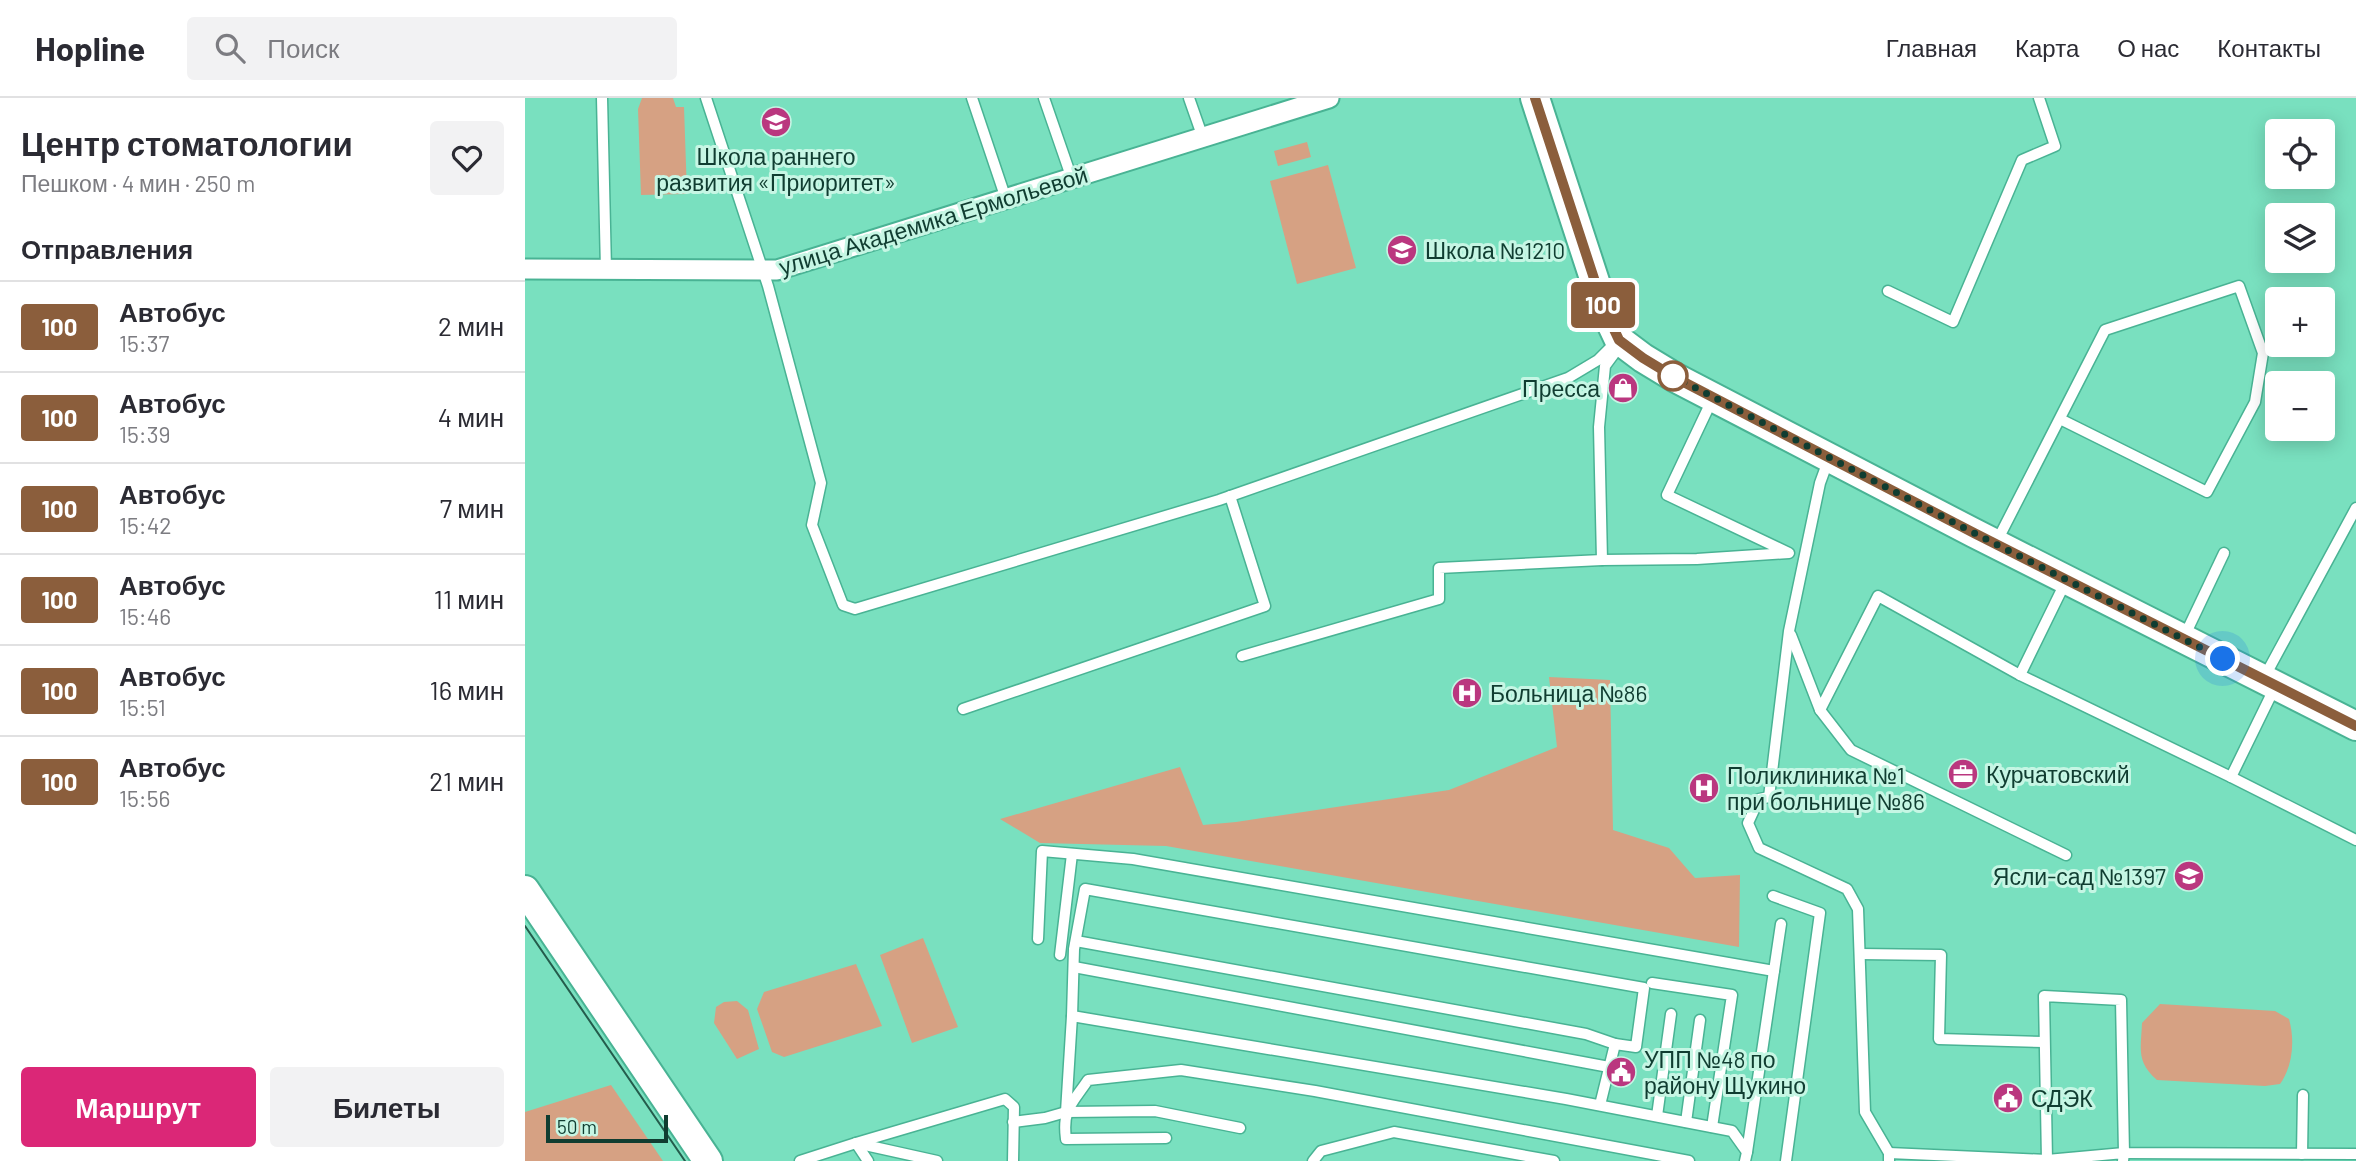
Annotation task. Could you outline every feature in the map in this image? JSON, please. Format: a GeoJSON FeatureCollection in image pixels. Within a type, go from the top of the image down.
{"type":"FeatureCollection","features":[{"type":"Feature","properties":{"kind":"street","name":"улица Академика Ермольевой"},"geometry":{"type":"LineString","coordinates":[[525,269],[777,270],[1203,138],[1280,109],[1329,98]]}},
{"type":"Feature","properties":{"kind":"street"},"geometry":{"type":"LineString","coordinates":[[1535,98],[1603,306],[1621,342],[1643,358],[1713,398],[2356,726]]}},
{"type":"Feature","properties":{"kind":"street"},"geometry":{"type":"LineString","coordinates":[[525,890],[708,1161]]}},
{"type":"Feature","properties":{"kind":"lane"},"geometry":{"type":"LineString","coordinates":[[602,98],[606,270]]}},
{"type":"Feature","properties":{"kind":"lane"},"geometry":{"type":"LineString","coordinates":[[706,98],[762,270],[821,483],[812,525],[843,605],[855,609],[1230,496],[1568,378],[1621,342]]}},
{"type":"Feature","properties":{"kind":"lane"},"geometry":{"type":"LineString","coordinates":[[972,98],[1006,199]]}},
{"type":"Feature","properties":{"kind":"lane"},"geometry":{"type":"LineString","coordinates":[[1044,98],[1072,179]]}},
{"type":"Feature","properties":{"kind":"lane"},"geometry":{"type":"LineString","coordinates":[[1189,98],[1203,138]]}},
{"type":"Feature","properties":{"kind":"lane"},"geometry":{"type":"LineString","coordinates":[[1888,291],[1953,322],[2022,160],[2055,146],[2039,98]]}},
{"type":"Feature","properties":{"kind":"lane"},"geometry":{"type":"LineString","coordinates":[[1996,544],[2105,330],[2239,286],[2263,353],[2255,402],[2207,492],[2060,419]]}},
{"type":"Feature","properties":{"kind":"lane"},"geometry":{"type":"LineString","coordinates":[[1602,560],[1600,418],[1605,366],[1621,342]]}},
{"type":"Feature","properties":{"kind":"lane"},"geometry":{"type":"LineString","coordinates":[[1242,656],[1439,599],[1439,568],[1602,560],[1697,559],[1789,552],[1667,495],[1713,398]]}},
{"type":"Feature","properties":{"kind":"lane"},"geometry":{"type":"LineString","coordinates":[[1830,457],[1820,483],[1789,631],[1769,797],[1759,799],[1748,823],[1759,848],[1847,889],[1858,909],[1865,1112],[1889,1157],[2049,1160],[2356,1154]]}},
{"type":"Feature","properties":{"kind":"lane"},"geometry":{"type":"LineString","coordinates":[[963,709],[1265,606],[1230,496]]}},
{"type":"Feature","properties":{"kind":"lane"},"geometry":{"type":"LineString","coordinates":[[2231,777],[2270,683],[2356,508]]}},
{"type":"Feature","properties":{"kind":"lane"},"geometry":{"type":"LineString","coordinates":[[2183,639],[2224,553]]}},
{"type":"Feature","properties":{"kind":"lane"},"geometry":{"type":"LineString","coordinates":[[2020,675],[2066,580]]}},
{"type":"Feature","properties":{"kind":"lane"},"geometry":{"type":"LineString","coordinates":[[1820,710],[1878,596],[2020,675],[2356,840]]}},
{"type":"Feature","properties":{"kind":"lane"},"geometry":{"type":"LineString","coordinates":[[1789,631],[1820,710],[1851,750],[2066,855]]}},
{"type":"Feature","properties":{"kind":"lane"},"geometry":{"type":"LineString","coordinates":[[1038,939],[1042,850],[1133,859],[1774,971]]}},
{"type":"Feature","properties":{"kind":"lane"},"geometry":{"type":"LineString","coordinates":[[1060,955],[1072,854]]}},
{"type":"Feature","properties":{"kind":"lane"},"geometry":{"type":"LineString","coordinates":[[1076,941],[1586,1034],[1615,1044],[1636,1046],[1644,988],[1085,889],[1076,941],[1074,967],[1064,1122],[1066,1139],[1167,1139]]}},
{"type":"Feature","properties":{"kind":"lane"},"geometry":{"type":"LineString","coordinates":[[1773,896],[1820,913],[1786,1161]]}},
{"type":"Feature","properties":{"kind":"lane"},"geometry":{"type":"LineString","coordinates":[[1746,1157],[1781,924]]}},
{"type":"Feature","properties":{"kind":"lane"},"geometry":{"type":"LineString","coordinates":[[1860,954],[1941,955],[1940,1040],[2045,1042]]}},
{"type":"Feature","properties":{"kind":"lane"},"geometry":{"type":"LineString","coordinates":[[1074,967],[1609,1066]]}},
{"type":"Feature","properties":{"kind":"lane"},"geometry":{"type":"LineString","coordinates":[[1652,983],[1733,995],[1712,1127]]}},
{"type":"Feature","properties":{"kind":"lane"},"geometry":{"type":"LineString","coordinates":[[2049,1160],[2043,996],[2121,1000],[2123,1157]]}},
{"type":"Feature","properties":{"kind":"lane"},"geometry":{"type":"LineString","coordinates":[[1657,1116],[1671,1014]]}},
{"type":"Feature","properties":{"kind":"lane"},"geometry":{"type":"LineString","coordinates":[[1072,1016],[1600,1105],[1732,1131],[1746,1157]]}},
{"type":"Feature","properties":{"kind":"lane"},"geometry":{"type":"LineString","coordinates":[[1686,1122],[1700,1020]]}},
{"type":"Feature","properties":{"kind":"lane"},"geometry":{"type":"LineString","coordinates":[[1600,1105],[1615,1044]]}},
{"type":"Feature","properties":{"kind":"lane"},"geometry":{"type":"LineString","coordinates":[[1066,1112],[1088,1080],[1181,1070],[1315,1091],[1689,1161]]}},
{"type":"Feature","properties":{"kind":"lane"},"geometry":{"type":"LineString","coordinates":[[2302,1095],[2302,1154]]}},
{"type":"Feature","properties":{"kind":"lane"},"geometry":{"type":"LineString","coordinates":[[800,1161],[1005,1099],[1014,1107],[1013,1161]]}},
{"type":"Feature","properties":{"kind":"lane"},"geometry":{"type":"LineString","coordinates":[[1013,1122],[1066,1112],[1155,1111],[1241,1128]]}},
{"type":"Feature","properties":{"kind":"lane"},"geometry":{"type":"LineString","coordinates":[[1313,1161],[1321,1151],[1394,1132],[1554,1161]]}},
{"type":"Feature","properties":{"kind":"lane"},"geometry":{"type":"LineString","coordinates":[[856,1143],[868,1161]]}},
{"type":"Feature","properties":{"kind":"lane"},"geometry":{"type":"LineString","coordinates":[[856,1143],[937,1161]]}},
{"type":"Feature","properties":{"kind":"shaded area"},"geometry":{"type":"Polygon","coordinates":[[[642,98],[673,98],[676,107],[684,107],[687,194],[641,195],[638,109],[642,98]]]}},
{"type":"Feature","properties":{"kind":"shaded area"},"geometry":{"type":"Polygon","coordinates":[[[1307,142],[1311,157],[1278,166],[1274,151],[1307,142]]]}},
{"type":"Feature","properties":{"kind":"shaded area"},"geometry":{"type":"Polygon","coordinates":[[[1328,165],[1356,268],[1297,284],[1270,181],[1328,165]]]}},
{"type":"Feature","properties":{"kind":"shaded area"},"geometry":{"type":"Polygon","coordinates":[[[1549,677],[1610,680],[1613,830],[1669,848],[1695,878],[1740,875],[1739,947],[1166,846],[1040,843],[1000,819],[1180,767],[1203,825],[1449,790],[1557,747],[1549,677]]]}},
{"type":"Feature","properties":{"kind":"shaded area"},"geometry":{"type":"Polygon","coordinates":[[[923,938],[958,1027],[912,1043],[880,955],[923,938]]]}},
{"type":"Feature","properties":{"kind":"shaded area"},"geometry":{"type":"Polygon","coordinates":[[[856,964],[882,1026],[784,1057],[772,1052],[757,1009],[764,992],[856,964]]]}},
{"type":"Feature","properties":{"kind":"shaded area"},"geometry":{"type":"Polygon","coordinates":[[[737,1001],[748,1010],[759,1049],[737,1059],[714,1023],[716,1007],[724,1002],[737,1001]]]}},
{"type":"Feature","properties":{"kind":"shaded area"},"geometry":{"type":"Polygon","coordinates":[[[2160,1004],[2275,1011],[2289,1019],[2292,1053],[2280,1084],[2265,1086],[2157,1080],[2143,1061],[2141,1040],[2142,1023],[2160,1004]]]}},
{"type":"Feature","properties":{"kind":"shaded area"},"geometry":{"type":"Polygon","coordinates":[[[611,1085],[663,1161],[525,1161],[525,1112],[611,1085]]]}},
{"type":"Feature","properties":{"kind":"tram line"},"geometry":{"type":"LineString","coordinates":[[525,926],[685,1161]]}},
{"type":"Feature","properties":{"kind":"bus line","name":"100"},"geometry":{"type":"LineString","coordinates":[[1535,98],[1603,306],[1622,343],[1713,398],[2356,726]]}},
{"type":"Feature","properties":{"kind":"place","name":"Школа раннего развития «Приоритет»"},"geometry":{"type":"Point","coordinates":[776,122]}},
{"type":"Feature","properties":{"kind":"place","name":"Школа №1210"},"geometry":{"type":"Point","coordinates":[1402,250]}},
{"type":"Feature","properties":{"kind":"place","name":"Пресса"},"geometry":{"type":"Point","coordinates":[1623,388]}},
{"type":"Feature","properties":{"kind":"place","name":"Больница №86"},"geometry":{"type":"Point","coordinates":[1467,693]}},
{"type":"Feature","properties":{"kind":"place","name":"Курчатовский"},"geometry":{"type":"Point","coordinates":[1963,774]}},
{"type":"Feature","properties":{"kind":"place","name":"Поликлиника №1 при больнице №86"},"geometry":{"type":"Point","coordinates":[1704,788]}},
{"type":"Feature","properties":{"kind":"place","name":"Ясли-сад №1397"},"geometry":{"type":"Point","coordinates":[2189,876]}},
{"type":"Feature","properties":{"kind":"place","name":"УПП №48 по району Щукино"},"geometry":{"type":"Point","coordinates":[1621,1072]}},
{"type":"Feature","properties":{"kind":"place","name":"СДЭК"},"geometry":{"type":"Point","coordinates":[2008,1098]}},
{"type":"Feature","properties":{"kind":"route"},"geometry":{"type":"LineString","coordinates":[[1673,376],[2223,659]]}}]}
